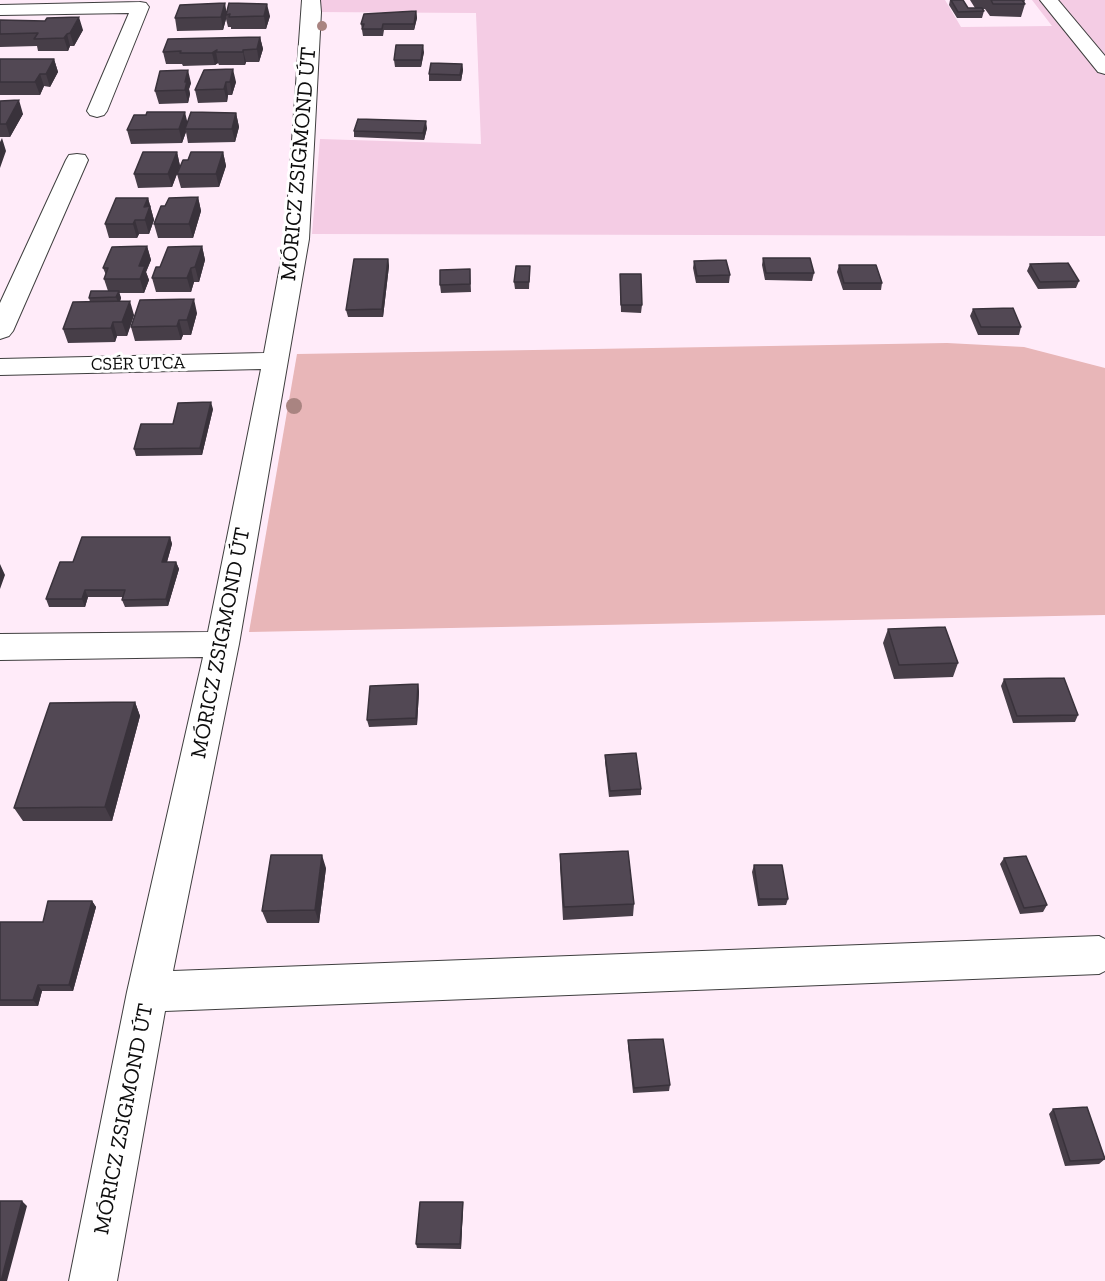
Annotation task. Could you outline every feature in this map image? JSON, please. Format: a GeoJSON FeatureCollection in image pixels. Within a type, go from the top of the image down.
{"type":"FeatureCollection","features":[{"type":"Feature","properties":{"kind":"street","name":"MÓRICZ ZSIGMOND ÚT"},"geometry":{"type":"LineString","coordinates":[[93,1281],[148,992],[222,644],[297,239],[311,0]]}},
{"type":"Feature","properties":{"kind":"street"},"geometry":{"type":"LineString","coordinates":[[1049,0],[1105,68]]}},
{"type":"Feature","properties":{"kind":"street"},"geometry":{"type":"LineString","coordinates":[[0,10],[140,7],[97,111]]}},
{"type":"Feature","properties":{"kind":"street"},"geometry":{"type":"LineString","coordinates":[[0,331],[77,160]]}},
{"type":"Feature","properties":{"kind":"street","name":"CSÉR UTCA"},"geometry":{"type":"LineString","coordinates":[[0,367],[276,361]]}},
{"type":"Feature","properties":{"kind":"street"},"geometry":{"type":"LineString","coordinates":[[0,647],[222,644]]}},
{"type":"Feature","properties":{"kind":"street"},"geometry":{"type":"LineString","coordinates":[[148,992],[1099,955]]}},
{"type":"Feature","properties":{"kind":"shaded area"},"geometry":{"type":"Polygon","coordinates":[[[311,0],[945,0],[961,27],[1052,26],[1032,0],[1105,0],[1105,236],[312,234],[320,139],[481,144],[476,13],[312,12],[311,0]]]}},
{"type":"Feature","properties":{"kind":"shaded area"},"geometry":{"type":"Polygon","coordinates":[[[947,343],[1024,347],[1105,368],[1105,615],[249,632],[297,354],[947,343]]]}},
{"type":"Feature","properties":{"kind":"building"},"geometry":{"type":"Polygon","coordinates":[[[951,0],[963,0],[968,8],[982,8],[984,11],[958,12],[951,0]]]}},
{"type":"Feature","properties":{"kind":"building"},"geometry":{"type":"Polygon","coordinates":[[[991,0],[1022,0],[1025,4],[993,4],[991,0]]]}},
{"type":"Feature","properties":{"kind":"building"},"geometry":{"type":"Polygon","coordinates":[[[225,3],[221,17],[175,18],[180,5],[225,3]]]}},
{"type":"Feature","properties":{"kind":"building"},"geometry":{"type":"Polygon","coordinates":[[[229,3],[267,4],[264,16],[229,17],[230,14],[226,15],[229,3]]]}},
{"type":"Feature","properties":{"kind":"building"},"geometry":{"type":"Polygon","coordinates":[[[416,11],[414,24],[383,24],[382,29],[362,29],[364,14],[416,11]]]}},
{"type":"Feature","properties":{"kind":"building"},"geometry":{"type":"Polygon","coordinates":[[[79,17],[70,33],[64,38],[34,39],[38,33],[0,34],[0,20],[45,21],[47,18],[79,17]]]}},
{"type":"Feature","properties":{"kind":"building"},"geometry":{"type":"Polygon","coordinates":[[[260,37],[257,49],[243,50],[243,52],[216,52],[217,50],[212,53],[163,52],[168,39],[260,37]]]}},
{"type":"Feature","properties":{"kind":"building"},"geometry":{"type":"Polygon","coordinates":[[[396,45],[423,45],[421,60],[394,60],[396,45]]]}},
{"type":"Feature","properties":{"kind":"building"},"geometry":{"type":"Polygon","coordinates":[[[0,59],[54,59],[46,74],[40,74],[35,82],[0,82],[0,59]]]}},
{"type":"Feature","properties":{"kind":"building"},"geometry":{"type":"Polygon","coordinates":[[[431,63],[462,64],[460,75],[429,74],[431,63]]]}},
{"type":"Feature","properties":{"kind":"building"},"geometry":{"type":"Polygon","coordinates":[[[233,69],[230,82],[226,82],[224,89],[195,90],[204,70],[233,69]]]}},
{"type":"Feature","properties":{"kind":"building"},"geometry":{"type":"Polygon","coordinates":[[[188,70],[185,90],[155,91],[160,71],[188,70]]]}},
{"type":"Feature","properties":{"kind":"building"},"geometry":{"type":"Polygon","coordinates":[[[19,100],[6,124],[0,124],[0,101],[19,100]]]}},
{"type":"Feature","properties":{"kind":"building"},"geometry":{"type":"Polygon","coordinates":[[[147,112],[185,112],[179,129],[127,130],[134,115],[146,115],[147,112]]]}},
{"type":"Feature","properties":{"kind":"building"},"geometry":{"type":"Polygon","coordinates":[[[191,112],[236,113],[232,129],[185,129],[191,112]]]}},
{"type":"Feature","properties":{"kind":"building"},"geometry":{"type":"Polygon","coordinates":[[[358,119],[426,121],[423,133],[354,131],[358,119]]]}},
{"type":"Feature","properties":{"kind":"building"},"geometry":{"type":"Polygon","coordinates":[[[143,152],[177,152],[168,174],[134,174],[143,152]]]}},
{"type":"Feature","properties":{"kind":"building"},"geometry":{"type":"Polygon","coordinates":[[[191,152],[223,152],[216,174],[177,174],[183,160],[188,160],[191,152]]]}},
{"type":"Feature","properties":{"kind":"building"},"geometry":{"type":"Polygon","coordinates":[[[198,197],[189,224],[154,224],[161,206],[165,206],[169,198],[198,197]]]}},
{"type":"Feature","properties":{"kind":"building"},"geometry":{"type":"Polygon","coordinates":[[[116,198],[148,198],[144,207],[150,206],[145,220],[135,220],[133,224],[105,224],[116,198]]]}},
{"type":"Feature","properties":{"kind":"building"},"geometry":{"type":"Polygon","coordinates":[[[147,246],[139,266],[145,266],[140,279],[104,279],[108,268],[103,268],[112,247],[147,246]]]}},
{"type":"Feature","properties":{"kind":"building"},"geometry":{"type":"Polygon","coordinates":[[[202,246],[195,267],[191,268],[187,278],[152,278],[156,267],[160,267],[168,247],[202,246]]]}},
{"type":"Feature","properties":{"kind":"building"},"geometry":{"type":"Polygon","coordinates":[[[763,258],[810,258],[814,273],[766,273],[763,258]]]}},
{"type":"Feature","properties":{"kind":"building"},"geometry":{"type":"Polygon","coordinates":[[[354,259],[388,259],[382,309],[346,310],[354,259]]]}},
{"type":"Feature","properties":{"kind":"building"},"geometry":{"type":"Polygon","coordinates":[[[726,260],[730,275],[697,276],[694,261],[726,260]]]}},
{"type":"Feature","properties":{"kind":"building"},"geometry":{"type":"Polygon","coordinates":[[[1068,263],[1079,281],[1040,282],[1030,264],[1068,263]]]}},
{"type":"Feature","properties":{"kind":"building"},"geometry":{"type":"Polygon","coordinates":[[[839,265],[876,265],[882,283],[844,283],[839,265]]]}},
{"type":"Feature","properties":{"kind":"building"},"geometry":{"type":"Polygon","coordinates":[[[516,266],[530,266],[529,282],[514,282],[516,266]]]}},
{"type":"Feature","properties":{"kind":"building"},"geometry":{"type":"Polygon","coordinates":[[[470,269],[470,284],[440,285],[440,270],[470,269]]]}},
{"type":"Feature","properties":{"kind":"building"},"geometry":{"type":"Polygon","coordinates":[[[620,274],[641,274],[642,305],[621,305],[620,274]]]}},
{"type":"Feature","properties":{"kind":"building"},"geometry":{"type":"Polygon","coordinates":[[[91,291],[119,291],[116,297],[89,298],[91,291]]]}},
{"type":"Feature","properties":{"kind":"building"},"geometry":{"type":"Polygon","coordinates":[[[194,299],[187,320],[179,320],[177,326],[131,327],[140,300],[194,299]]]}},
{"type":"Feature","properties":{"kind":"building"},"geometry":{"type":"Polygon","coordinates":[[[130,301],[122,322],[113,322],[111,328],[63,329],[73,302],[130,301]]]}},
{"type":"Feature","properties":{"kind":"building"},"geometry":{"type":"Polygon","coordinates":[[[1013,308],[1021,327],[981,327],[973,309],[1013,308]]]}},
{"type":"Feature","properties":{"kind":"building"},"geometry":{"type":"Polygon","coordinates":[[[211,402],[200,448],[134,449],[141,424],[173,424],[178,403],[211,402]]]}},
{"type":"Feature","properties":{"kind":"building"},"geometry":{"type":"Polygon","coordinates":[[[82,537],[170,537],[162,562],[176,562],[166,599],[122,600],[125,590],[85,590],[82,599],[46,599],[60,562],[73,562],[82,537]]]}},
{"type":"Feature","properties":{"kind":"building"},"geometry":{"type":"Polygon","coordinates":[[[945,627],[958,663],[899,665],[888,629],[945,627]]]}},
{"type":"Feature","properties":{"kind":"building"},"geometry":{"type":"Polygon","coordinates":[[[1064,678],[1078,715],[1017,716],[1004,679],[1064,678]]]}},
{"type":"Feature","properties":{"kind":"building"},"geometry":{"type":"Polygon","coordinates":[[[418,684],[416,718],[367,720],[370,686],[418,684]]]}},
{"type":"Feature","properties":{"kind":"building"},"geometry":{"type":"Polygon","coordinates":[[[135,702],[105,807],[14,808],[50,703],[135,702]]]}},
{"type":"Feature","properties":{"kind":"building"},"geometry":{"type":"Polygon","coordinates":[[[636,753],[641,789],[610,791],[605,755],[636,753]]]}},
{"type":"Feature","properties":{"kind":"building"},"geometry":{"type":"Polygon","coordinates":[[[628,851],[634,904],[564,907],[560,854],[628,851]]]}},
{"type":"Feature","properties":{"kind":"building"},"geometry":{"type":"Polygon","coordinates":[[[271,855],[322,855],[315,910],[262,911],[271,855]]]}},
{"type":"Feature","properties":{"kind":"building"},"geometry":{"type":"Polygon","coordinates":[[[1026,856],[1047,905],[1024,908],[1004,858],[1026,856]]]}},
{"type":"Feature","properties":{"kind":"building"},"geometry":{"type":"Polygon","coordinates":[[[754,865],[782,865],[788,899],[759,899],[754,865]]]}},
{"type":"Feature","properties":{"kind":"building"},"geometry":{"type":"Polygon","coordinates":[[[48,901],[92,901],[69,985],[38,985],[33,1000],[0,1000],[0,922],[43,922],[48,901]]]}},
{"type":"Feature","properties":{"kind":"building"},"geometry":{"type":"Polygon","coordinates":[[[663,1039],[670,1085],[634,1088],[628,1040],[663,1039]]]}},
{"type":"Feature","properties":{"kind":"building"},"geometry":{"type":"Polygon","coordinates":[[[1087,1107],[1105,1159],[1070,1161],[1053,1109],[1087,1107]]]}},
{"type":"Feature","properties":{"kind":"building"},"geometry":{"type":"Polygon","coordinates":[[[0,1201],[22,1201],[1,1281],[0,1281],[0,1201]]]}},
{"type":"Feature","properties":{"kind":"building"},"geometry":{"type":"Polygon","coordinates":[[[420,1202],[463,1202],[460,1244],[416,1244],[420,1202]]]}}]}
